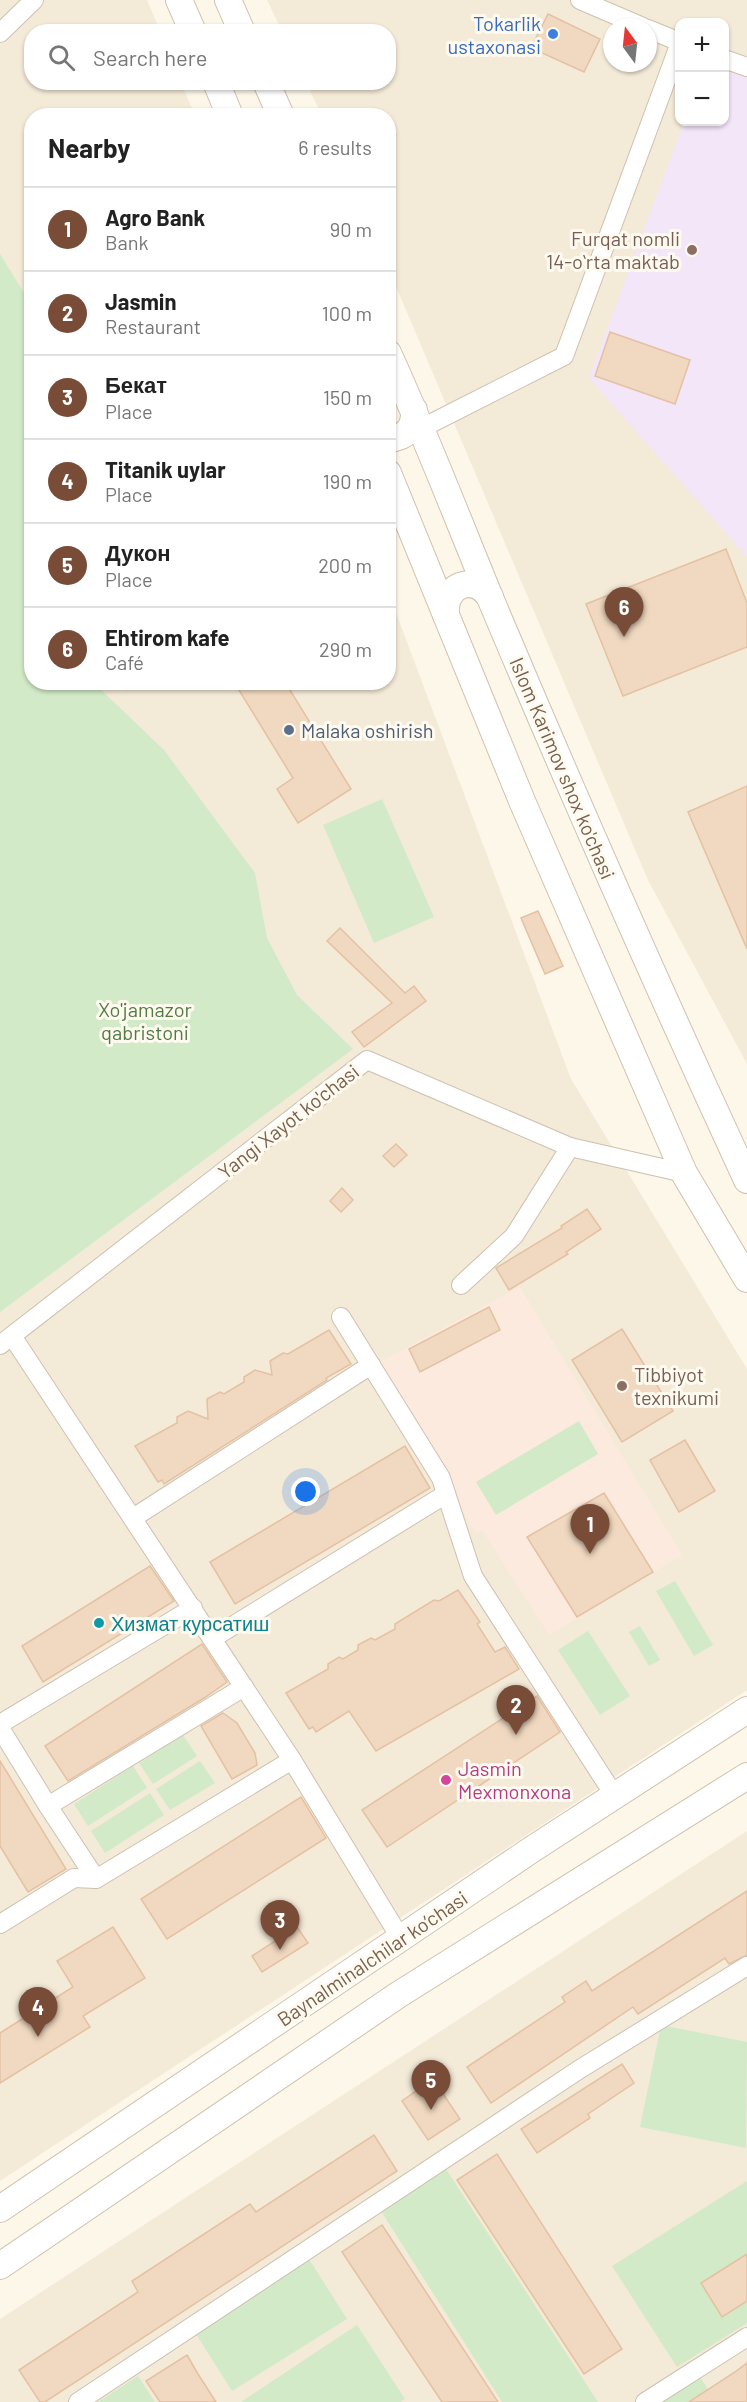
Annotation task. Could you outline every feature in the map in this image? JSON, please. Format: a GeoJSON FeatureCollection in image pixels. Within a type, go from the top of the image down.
{"type":"FeatureCollection","features":[{"type":"Feature","properties":{"kind":"main road"},"geometry":{"type":"LineString","coordinates":[[179,0],[190,24]]}},
{"type":"Feature","properties":{"kind":"main road"},"geometry":{"type":"LineString","coordinates":[[228,0],[238,24]]}},
{"type":"Feature","properties":{"kind":"main road"},"geometry":{"type":"LineString","coordinates":[[220,90],[227,108]]}},
{"type":"Feature","properties":{"kind":"main road"},"geometry":{"type":"LineString","coordinates":[[270,90],[277,108]]}},
{"type":"Feature","properties":{"kind":"main road","name":"Islom Karimov shox ko'chasi"},"geometry":{"type":"LineString","coordinates":[[396,371],[490,597],[668,1010],[747,1180]]}},
{"type":"Feature","properties":{"kind":"main road"},"geometry":{"type":"LineString","coordinates":[[396,437],[403,436],[409,431],[418,419]]}},
{"type":"Feature","properties":{"kind":"main road"},"geometry":{"type":"LineString","coordinates":[[396,493],[527,812],[684,1173],[747,1279]]}},
{"type":"Feature","properties":{"kind":"main road"},"geometry":{"type":"LineString","coordinates":[[446,615],[446,601],[454,589],[460,586],[467,584],[481,587],[490,597]]}},
{"type":"Feature","properties":{"kind":"main road","name":"Baynalminalchilar ko’chasi"},"geometry":{"type":"LineString","coordinates":[[0,2208],[614,1795],[747,1710]]}},
{"type":"Feature","properties":{"kind":"main road"},"geometry":{"type":"LineString","coordinates":[[0,2266],[398,1995],[747,1776]]}},
{"type":"Feature","properties":{"kind":"street"},"geometry":{"type":"LineString","coordinates":[[0,33],[34,0]]}},
{"type":"Feature","properties":{"kind":"street"},"geometry":{"type":"LineString","coordinates":[[580,0],[623,18]]}},
{"type":"Feature","properties":{"kind":"street"},"geometry":{"type":"LineString","coordinates":[[657,33],[675,41]]}},
{"type":"Feature","properties":{"kind":"street"},"geometry":{"type":"LineString","coordinates":[[418,419],[564,356],[675,56]]}},
{"type":"Feature","properties":{"kind":"street"},"geometry":{"type":"LineString","coordinates":[[729,61],[747,68]]}},
{"type":"Feature","properties":{"kind":"street","name":"Yangi Xayot ko'chasi"},"geometry":{"type":"LineString","coordinates":[[6,1341],[367,1059],[570,1148],[684,1173]]}},
{"type":"Feature","properties":{"kind":"street"},"geometry":{"type":"LineString","coordinates":[[461,1285],[514,1236],[570,1148]]}},
{"type":"Feature","properties":{"kind":"street"},"geometry":{"type":"LineString","coordinates":[[341,1317],[441,1478],[473,1576],[614,1795]]}},
{"type":"Feature","properties":{"kind":"street"},"geometry":{"type":"LineString","coordinates":[[6,1341],[134,1518],[292,1760],[401,1939]]}},
{"type":"Feature","properties":{"kind":"street"},"geometry":{"type":"LineString","coordinates":[[134,1518],[371,1365]]}},
{"type":"Feature","properties":{"kind":"street"},"geometry":{"type":"LineString","coordinates":[[213,1638],[446,1494]]}},
{"type":"Feature","properties":{"kind":"street"},"geometry":{"type":"LineString","coordinates":[[96,1879],[48,1806],[0,1726],[193,1608]]}},
{"type":"Feature","properties":{"kind":"street"},"geometry":{"type":"LineString","coordinates":[[48,1806],[244,1687]]}},
{"type":"Feature","properties":{"kind":"street"},"geometry":{"type":"LineString","coordinates":[[0,1924],[74,1878],[96,1879],[292,1760]]}},
{"type":"Feature","properties":{"kind":"street"},"geometry":{"type":"LineString","coordinates":[[78,2402],[580,2069],[747,1966]]}},
{"type":"Feature","properties":{"kind":"street"},"geometry":{"type":"LineString","coordinates":[[645,2402],[747,2337]]}},
{"type":"Feature","properties":{"kind":"shaded area"},"geometry":{"type":"Polygon","coordinates":[[[0,0],[147,0],[157,24],[24,24],[24,90],[184,90],[192,108],[24,108],[24,690],[396,690],[396,613],[571,1079],[747,1369],[747,1690],[0,2181],[0,0]]]}},
{"type":"Feature","properties":{"kind":"shaded area"},"geometry":{"type":"Polygon","coordinates":[[[267,0],[747,0],[747,1064],[648,880],[396,286],[396,108],[318,108],[310,90],[396,90],[396,24],[279,24],[267,0]]]}},
{"type":"Feature","properties":{"kind":"shaded area","name":"Furqat nomli 14-oʻrta maktab"},"geometry":{"type":"Polygon","coordinates":[[[729,71],[747,78],[747,557],[589,378],[683,126],[729,126],[729,71]]]}},
{"type":"Feature","properties":{"kind":"shaded area"},"geometry":{"type":"Polygon","coordinates":[[[520,1287],[682,1555],[549,1635],[482,1530],[476,1534],[378,1363],[520,1287]]]}},
{"type":"Feature","properties":{"kind":"shaded area"},"geometry":{"type":"Polygon","coordinates":[[[747,1831],[747,2402],[0,2402],[0,2319],[747,1831]]]}},
{"type":"Feature","properties":{"kind":"green space","name":"Xo'jamazor qabristoni"},"geometry":{"type":"Polygon","coordinates":[[[0,254],[24,293],[24,690],[101,690],[164,750],[255,873],[267,938],[297,995],[353,1049],[0,1312],[0,254]]]}},
{"type":"Feature","properties":{"kind":"green space"},"geometry":{"type":"Polygon","coordinates":[[[382,799],[434,917],[374,943],[323,825],[382,799]]]}},
{"type":"Feature","properties":{"kind":"green space"},"geometry":{"type":"Polygon","coordinates":[[[579,1421],[598,1454],[496,1515],[476,1482],[579,1421]]]}},
{"type":"Feature","properties":{"kind":"green space"},"geometry":{"type":"Polygon","coordinates":[[[675,1581],[713,1645],[694,1656],[656,1591],[675,1581]]]}},
{"type":"Feature","properties":{"kind":"green space"},"geometry":{"type":"Polygon","coordinates":[[[640,1626],[660,1660],[649,1666],[629,1632],[640,1626]]]}},
{"type":"Feature","properties":{"kind":"green space"},"geometry":{"type":"Polygon","coordinates":[[[588,1631],[630,1696],[600,1715],[558,1650],[588,1631]]]}},
{"type":"Feature","properties":{"kind":"green space"},"geometry":{"type":"Polygon","coordinates":[[[183,1735],[197,1756],[153,1784],[139,1763],[183,1735]]]}},
{"type":"Feature","properties":{"kind":"green space"},"geometry":{"type":"Polygon","coordinates":[[[200,1761],[215,1783],[170,1810],[156,1789],[200,1761]]]}},
{"type":"Feature","properties":{"kind":"green space"},"geometry":{"type":"Polygon","coordinates":[[[133,1766],[147,1788],[88,1826],[74,1804],[133,1766]]]}},
{"type":"Feature","properties":{"kind":"green space"},"geometry":{"type":"Polygon","coordinates":[[[150,1793],[164,1815],[105,1853],[91,1831],[150,1793]]]}},
{"type":"Feature","properties":{"kind":"green space"},"geometry":{"type":"Polygon","coordinates":[[[661,2025],[747,2042],[746,2148],[640,2127],[661,2025]]]}},
{"type":"Feature","properties":{"kind":"green space"},"geometry":{"type":"Polygon","coordinates":[[[444,2166],[598,2402],[502,2402],[381,2211],[444,2166]]]}},
{"type":"Feature","properties":{"kind":"green space"},"geometry":{"type":"Polygon","coordinates":[[[747,2181],[747,2323],[677,2367],[612,2266],[747,2181]]]}},
{"type":"Feature","properties":{"kind":"green space"},"geometry":{"type":"Polygon","coordinates":[[[309,2259],[347,2319],[232,2391],[194,2331],[309,2259]]]}},
{"type":"Feature","properties":{"kind":"green space"},"geometry":{"type":"Polygon","coordinates":[[[357,2325],[405,2399],[400,2402],[241,2402],[357,2325]]]}},
{"type":"Feature","properties":{"kind":"green space"},"geometry":{"type":"Polygon","coordinates":[[[138,2376],[155,2402],[98,2402],[138,2376]]]}},
{"type":"Feature","properties":{"kind":"green space"},"geometry":{"type":"Polygon","coordinates":[[[700,2377],[716,2402],[663,2402],[700,2377]]]}},
{"type":"Feature","properties":{"kind":"building"},"geometry":{"type":"Polygon","coordinates":[[[548,14],[600,39],[584,72],[531,48],[548,14]]]}},
{"type":"Feature","properties":{"kind":"building"},"geometry":{"type":"Polygon","coordinates":[[[610,332],[690,360],[675,404],[595,376],[610,332]]]}},
{"type":"Feature","properties":{"kind":"building"},"geometry":{"type":"Polygon","coordinates":[[[726,549],[747,603],[747,647],[623,696],[586,604],[726,549]]]}},
{"type":"Feature","properties":{"kind":"building","name":"Malaka oshirish"},"geometry":{"type":"Polygon","coordinates":[[[239,690],[290,690],[351,789],[298,823],[277,789],[293,778],[239,690]]]}},
{"type":"Feature","properties":{"kind":"building"},"geometry":{"type":"Polygon","coordinates":[[[747,786],[747,949],[688,812],[747,786]]]}},
{"type":"Feature","properties":{"kind":"building"},"geometry":{"type":"Polygon","coordinates":[[[538,911],[563,966],[545,974],[521,918],[538,911]]]}},
{"type":"Feature","properties":{"kind":"building"},"geometry":{"type":"Polygon","coordinates":[[[340,928],[405,993],[414,986],[426,1001],[364,1047],[352,1032],[392,1003],[327,941],[340,928]]]}},
{"type":"Feature","properties":{"kind":"building"},"geometry":{"type":"Polygon","coordinates":[[[396,1144],[407,1155],[394,1167],[383,1156],[396,1144]]]}},
{"type":"Feature","properties":{"kind":"building"},"geometry":{"type":"Polygon","coordinates":[[[342,1188],[353,1200],[341,1212],[330,1201],[342,1188]]]}},
{"type":"Feature","properties":{"kind":"building"},"geometry":{"type":"Polygon","coordinates":[[[587,1209],[601,1229],[566,1252],[568,1254],[509,1290],[496,1268],[562,1228],[561,1226],[587,1209]]]}},
{"type":"Feature","properties":{"kind":"building"},"geometry":{"type":"Polygon","coordinates":[[[489,1307],[500,1330],[420,1372],[409,1349],[489,1307]]]}},
{"type":"Feature","properties":{"kind":"building","name":"Tibbiyot texnikumi"},"geometry":{"type":"Polygon","coordinates":[[[622,1329],[673,1411],[622,1442],[572,1360],[622,1329]]]}},
{"type":"Feature","properties":{"kind":"building"},"geometry":{"type":"Polygon","coordinates":[[[329,1330],[351,1364],[164,1484],[162,1480],[158,1482],[135,1446],[177,1423],[177,1417],[188,1411],[208,1419],[207,1399],[220,1392],[224,1394],[244,1382],[244,1377],[255,1370],[272,1375],[270,1361],[283,1353],[288,1354],[329,1330]]]}},
{"type":"Feature","properties":{"kind":"building"},"geometry":{"type":"Polygon","coordinates":[[[685,1440],[715,1491],[679,1512],[650,1460],[685,1440]]]}},
{"type":"Feature","properties":{"kind":"building"},"geometry":{"type":"Polygon","coordinates":[[[405,1446],[430,1488],[235,1604],[210,1562],[405,1446]]]}},
{"type":"Feature","properties":{"kind":"building"},"geometry":{"type":"Polygon","coordinates":[[[604,1493],[653,1572],[577,1617],[527,1537],[604,1493]]]}},
{"type":"Feature","properties":{"kind":"building","name":"Хизмат курсатиш"},"geometry":{"type":"Polygon","coordinates":[[[150,1566],[174,1601],[43,1682],[22,1646],[150,1566]]]}},
{"type":"Feature","properties":{"kind":"building"},"geometry":{"type":"Polygon","coordinates":[[[458,1590],[480,1622],[477,1624],[495,1652],[505,1647],[519,1669],[376,1751],[349,1711],[316,1732],[313,1727],[309,1729],[286,1693],[328,1669],[328,1664],[339,1657],[343,1659],[358,1650],[358,1645],[371,1638],[375,1640],[395,1629],[395,1624],[434,1600],[439,1601],[458,1590]]]}},
{"type":"Feature","properties":{"kind":"building"},"geometry":{"type":"Polygon","coordinates":[[[202,1644],[227,1682],[68,1781],[45,1746],[202,1644]]]}},
{"type":"Feature","properties":{"kind":"building"},"geometry":{"type":"Polygon","coordinates":[[[537,1696],[560,1732],[387,1847],[362,1810],[537,1696]]]}},
{"type":"Feature","properties":{"kind":"building"},"geometry":{"type":"Polygon","coordinates":[[[223,1713],[237,1723],[255,1753],[257,1765],[232,1779],[201,1726],[223,1713]]]}},
{"type":"Feature","properties":{"kind":"building"},"geometry":{"type":"Polygon","coordinates":[[[0,1761],[66,1869],[28,1892],[0,1846],[0,1761]]]}},
{"type":"Feature","properties":{"kind":"building"},"geometry":{"type":"Polygon","coordinates":[[[301,1797],[326,1838],[167,1939],[141,1899],[301,1797]]]}},
{"type":"Feature","properties":{"kind":"building"},"geometry":{"type":"Polygon","coordinates":[[[747,1891],[747,1955],[729,1964],[725,1958],[638,2014],[633,2007],[491,2103],[467,2067],[565,2002],[562,1997],[586,1981],[592,1991],[747,1891]]]}},
{"type":"Feature","properties":{"kind":"building"},"geometry":{"type":"Polygon","coordinates":[[[113,1927],[145,1978],[83,2016],[90,2027],[0,2083],[0,2033],[73,1987],[57,1961],[113,1927]]]}},
{"type":"Feature","properties":{"kind":"building"},"geometry":{"type":"Polygon","coordinates":[[[297,1927],[308,1943],[262,1972],[252,1956],[297,1927]]]}},
{"type":"Feature","properties":{"kind":"building"},"geometry":{"type":"Polygon","coordinates":[[[622,2064],[634,2083],[588,2114],[590,2118],[537,2153],[521,2129],[622,2064]]]}},
{"type":"Feature","properties":{"kind":"building"},"geometry":{"type":"Polygon","coordinates":[[[433,2079],[460,2119],[428,2140],[402,2101],[433,2079]]]}},
{"type":"Feature","properties":{"kind":"building"},"geometry":{"type":"Polygon","coordinates":[[[374,2135],[397,2171],[45,2402],[40,2402],[19,2370],[138,2292],[132,2281],[250,2204],[256,2212],[374,2135]]]}},
{"type":"Feature","properties":{"kind":"building"},"geometry":{"type":"Polygon","coordinates":[[[497,2154],[622,2349],[584,2374],[457,2180],[497,2154]]]}},
{"type":"Feature","properties":{"kind":"building"},"geometry":{"type":"Polygon","coordinates":[[[382,2225],[498,2402],[442,2402],[342,2252],[382,2225]]]}},
{"type":"Feature","properties":{"kind":"building"},"geometry":{"type":"Polygon","coordinates":[[[747,2254],[747,2301],[722,2317],[701,2283],[747,2254]]]}},
{"type":"Feature","properties":{"kind":"building"},"geometry":{"type":"Polygon","coordinates":[[[187,2355],[216,2402],[160,2402],[146,2381],[187,2355]]]}},
{"type":"Feature","properties":{"kind":"building"},"geometry":{"type":"Polygon","coordinates":[[[747,2363],[747,2402],[689,2402],[735,2372],[747,2363]]]}},
{"type":"Feature","properties":{"kind":"place","name":"Tokarlik ustaxonasi"},"geometry":{"type":"Point","coordinates":[553,34]}},
{"type":"Feature","properties":{"kind":"place","name":"Furqat nomli 14-oʻrta maktab"},"geometry":{"type":"Point","coordinates":[692,250]}},
{"type":"Feature","properties":{"kind":"place","name":"Ehtirom kafe"},"geometry":{"type":"Point","coordinates":[624,637]}},
{"type":"Feature","properties":{"kind":"place","name":"Malaka oshirish"},"geometry":{"type":"Point","coordinates":[289,730]}},
{"type":"Feature","properties":{"kind":"place","name":"Tibbiyot texnikumi"},"geometry":{"type":"Point","coordinates":[622,1386]}},
{"type":"Feature","properties":{"kind":"place","name":"Agro Bank"},"geometry":{"type":"Point","coordinates":[590,1554]}},
{"type":"Feature","properties":{"kind":"place","name":"Хизмат курсатиш"},"geometry":{"type":"Point","coordinates":[99,1623]}},
{"type":"Feature","properties":{"kind":"place","name":"Jasmin"},"geometry":{"type":"Point","coordinates":[516,1735]}},
{"type":"Feature","properties":{"kind":"place","name":"Jasmin Mexmonxona"},"geometry":{"type":"Point","coordinates":[446,1780]}},
{"type":"Feature","properties":{"kind":"place","name":"Бекат"},"geometry":{"type":"Point","coordinates":[280,1950]}},
{"type":"Feature","properties":{"kind":"place","name":"Titanik uylar"},"geometry":{"type":"Point","coordinates":[38,2037]}},
{"type":"Feature","properties":{"kind":"place","name":"Дукон"},"geometry":{"type":"Point","coordinates":[431,2110]}}]}
